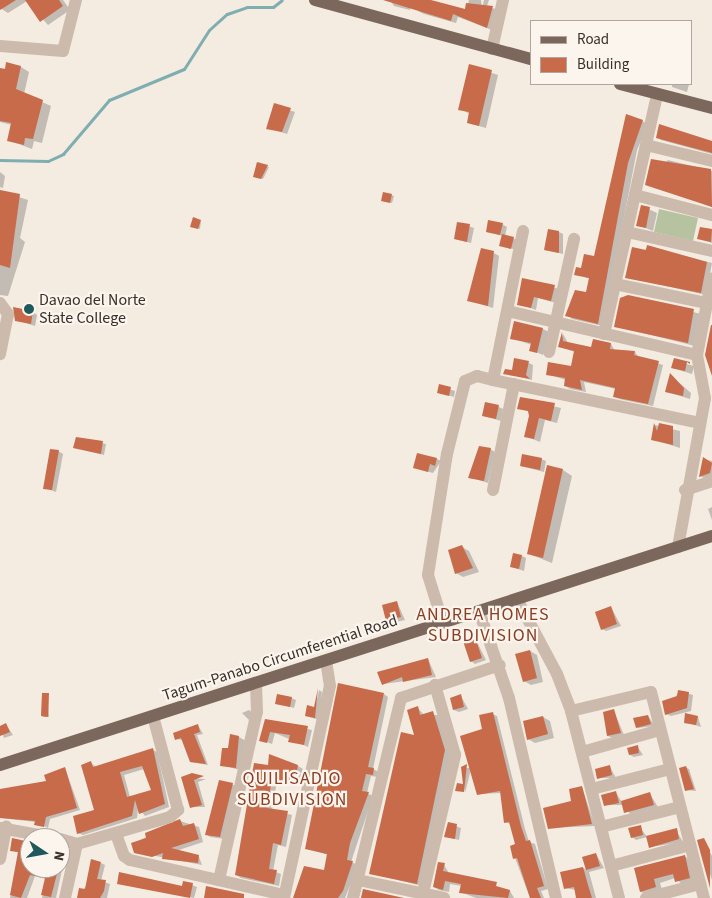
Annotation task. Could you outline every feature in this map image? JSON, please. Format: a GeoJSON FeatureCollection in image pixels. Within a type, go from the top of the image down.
{"type":"FeatureCollection","features":[{"type":"Feature","properties":{"kind":"main road"},"geometry":{"type":"LineString","coordinates":[[315,0],[530,59]]}},
{"type":"Feature","properties":{"kind":"main road"},"geometry":{"type":"LineString","coordinates":[[624,85],[712,108]]}},
{"type":"Feature","properties":{"kind":"main road","name":"Tagum-Panabo Circumferential Road"},"geometry":{"type":"LineString","coordinates":[[0,765],[712,536]]}},
{"type":"Feature","properties":{"kind":"street"},"geometry":{"type":"LineString","coordinates":[[0,46],[62,51],[76,0]]}},
{"type":"Feature","properties":{"kind":"street"},"geometry":{"type":"LineString","coordinates":[[492,49],[503,0]]}},
{"type":"Feature","properties":{"kind":"street"},"geometry":{"type":"LineString","coordinates":[[604,334],[658,94]]}},
{"type":"Feature","properties":{"kind":"street"},"geometry":{"type":"LineString","coordinates":[[646,145],[712,161]]}},
{"type":"Feature","properties":{"kind":"street"},"geometry":{"type":"LineString","coordinates":[[635,195],[712,215]]}},
{"type":"Feature","properties":{"kind":"street"},"geometry":{"type":"LineString","coordinates":[[493,380],[523,231]]}},
{"type":"Feature","properties":{"kind":"street"},"geometry":{"type":"LineString","coordinates":[[627,232],[712,251]]}},
{"type":"Feature","properties":{"kind":"street"},"geometry":{"type":"LineString","coordinates":[[549,352],[574,239]]}},
{"type":"Feature","properties":{"kind":"street"},"geometry":{"type":"LineString","coordinates":[[678,548],[685,490],[705,398],[697,355],[712,278]]}},
{"type":"Feature","properties":{"kind":"street"},"geometry":{"type":"LineString","coordinates":[[615,284],[707,303]]}},
{"type":"Feature","properties":{"kind":"street"},"geometry":{"type":"LineString","coordinates":[[0,304],[8,314],[0,354]]}},
{"type":"Feature","properties":{"kind":"street"},"geometry":{"type":"LineString","coordinates":[[508,311],[697,355]]}},
{"type":"Feature","properties":{"kind":"street"},"geometry":{"type":"LineString","coordinates":[[443,623],[428,575],[447,454],[466,381],[477,376],[700,423]]}},
{"type":"Feature","properties":{"kind":"street"},"geometry":{"type":"LineString","coordinates":[[493,490],[514,384]]}},
{"type":"Feature","properties":{"kind":"street"},"geometry":{"type":"LineString","coordinates":[[685,490],[712,481]]}},
{"type":"Feature","properties":{"kind":"street"},"geometry":{"type":"LineString","coordinates":[[517,599],[557,674],[571,711],[619,898]]}},
{"type":"Feature","properties":{"kind":"street"},"geometry":{"type":"LineString","coordinates":[[479,611],[500,665],[556,898]]}},
{"type":"Feature","properties":{"kind":"street"},"geometry":{"type":"LineString","coordinates":[[116,834],[127,858],[284,896],[330,686],[326,660]]}},
{"type":"Feature","properties":{"kind":"street"},"geometry":{"type":"LineString","coordinates":[[353,898],[398,703],[405,695],[500,665]]}},
{"type":"Feature","properties":{"kind":"street"},"geometry":{"type":"LineString","coordinates":[[220,880],[257,712],[256,683]]}},
{"type":"Feature","properties":{"kind":"street"},"geometry":{"type":"LineString","coordinates":[[424,893],[455,755],[435,685]]}},
{"type":"Feature","properties":{"kind":"street"},"geometry":{"type":"LineString","coordinates":[[571,711],[650,692],[704,898]]}},
{"type":"Feature","properties":{"kind":"street"},"geometry":{"type":"LineString","coordinates":[[70,842],[77,844],[116,834],[178,810],[153,716]]}},
{"type":"Feature","properties":{"kind":"street"},"geometry":{"type":"LineString","coordinates":[[582,752],[660,730]]}},
{"type":"Feature","properties":{"kind":"street"},"geometry":{"type":"LineString","coordinates":[[592,789],[670,769]]}},
{"type":"Feature","properties":{"kind":"street"},"geometry":{"type":"LineString","coordinates":[[601,827],[680,807]]}},
{"type":"Feature","properties":{"kind":"street"},"geometry":{"type":"LineString","coordinates":[[0,859],[3,828],[20,831]]}},
{"type":"Feature","properties":{"kind":"street"},"geometry":{"type":"LineString","coordinates":[[65,898],[77,844]]}},
{"type":"Feature","properties":{"kind":"street"},"geometry":{"type":"LineString","coordinates":[[611,866],[690,845]]}},
{"type":"Feature","properties":{"kind":"street"},"geometry":{"type":"LineString","coordinates":[[358,880],[444,898]]}},
{"type":"Feature","properties":{"kind":"street"},"geometry":{"type":"LineString","coordinates":[[646,898],[700,884]]}},
{"type":"Feature","properties":{"kind":"green space"},"geometry":{"type":"Polygon","coordinates":[[[659,209],[698,218],[693,241],[654,232],[659,209]]]}},
{"type":"Feature","properties":{"kind":"building"},"geometry":{"type":"Polygon","coordinates":[[[0,0],[16,0],[0,10],[0,0]]]}},
{"type":"Feature","properties":{"kind":"building"},"geometry":{"type":"Polygon","coordinates":[[[25,0],[59,0],[63,6],[40,22],[25,0]]]}},
{"type":"Feature","properties":{"kind":"building"},"geometry":{"type":"Polygon","coordinates":[[[383,0],[431,0],[465,9],[466,3],[493,6],[487,28],[453,14],[451,21],[383,0]]]}},
{"type":"Feature","properties":{"kind":"building"},"geometry":{"type":"Polygon","coordinates":[[[6,62],[21,66],[16,89],[43,100],[33,139],[25,138],[24,145],[7,141],[11,123],[0,121],[0,68],[5,69],[6,62]]]}},
{"type":"Feature","properties":{"kind":"building"},"geometry":{"type":"Polygon","coordinates":[[[469,64],[492,70],[479,126],[467,123],[469,112],[458,110],[469,64]]]}},
{"type":"Feature","properties":{"kind":"building"},"geometry":{"type":"Polygon","coordinates":[[[274,103],[291,108],[282,132],[266,129],[274,103]]]}},
{"type":"Feature","properties":{"kind":"building"},"geometry":{"type":"Polygon","coordinates":[[[626,114],[643,120],[628,163],[598,324],[565,316],[575,290],[586,292],[589,278],[574,275],[576,267],[581,268],[584,254],[594,256],[626,114]]]}},
{"type":"Feature","properties":{"kind":"building"},"geometry":{"type":"Polygon","coordinates":[[[659,124],[712,141],[712,153],[656,138],[659,124]]]}},
{"type":"Feature","properties":{"kind":"building"},"geometry":{"type":"Polygon","coordinates":[[[651,159],[711,169],[712,207],[645,185],[651,159]]]}},
{"type":"Feature","properties":{"kind":"building"},"geometry":{"type":"Polygon","coordinates":[[[257,162],[268,165],[261,179],[253,177],[257,162]]]}},
{"type":"Feature","properties":{"kind":"building"},"geometry":{"type":"Polygon","coordinates":[[[0,190],[20,194],[10,268],[0,265],[0,190]]]}},
{"type":"Feature","properties":{"kind":"building"},"geometry":{"type":"Polygon","coordinates":[[[383,192],[392,194],[390,203],[381,201],[383,192]]]}},
{"type":"Feature","properties":{"kind":"building"},"geometry":{"type":"Polygon","coordinates":[[[641,205],[650,207],[646,228],[636,226],[641,205]]]}},
{"type":"Feature","properties":{"kind":"building"},"geometry":{"type":"Polygon","coordinates":[[[193,217],[201,220],[198,229],[190,227],[193,217]]]}},
{"type":"Feature","properties":{"kind":"building"},"geometry":{"type":"Polygon","coordinates":[[[488,220],[503,223],[500,235],[486,232],[488,220]]]}},
{"type":"Feature","properties":{"kind":"building"},"geometry":{"type":"Polygon","coordinates":[[[457,222],[470,224],[467,242],[454,239],[457,222]]]}},
{"type":"Feature","properties":{"kind":"building"},"geometry":{"type":"Polygon","coordinates":[[[700,227],[712,229],[711,242],[697,239],[700,227]]]}},
{"type":"Feature","properties":{"kind":"building"},"geometry":{"type":"Polygon","coordinates":[[[548,229],[559,231],[559,253],[544,250],[548,229]]]}},
{"type":"Feature","properties":{"kind":"building"},"geometry":{"type":"Polygon","coordinates":[[[502,234],[514,237],[511,249],[499,246],[502,234]]]}},
{"type":"Feature","properties":{"kind":"building"},"geometry":{"type":"Polygon","coordinates":[[[647,245],[707,262],[701,293],[625,278],[632,247],[646,250],[647,245]]]}},
{"type":"Feature","properties":{"kind":"building"},"geometry":{"type":"Polygon","coordinates":[[[481,248],[494,251],[488,306],[467,301],[481,248]]]}},
{"type":"Feature","properties":{"kind":"building"},"geometry":{"type":"Polygon","coordinates":[[[522,278],[555,285],[551,301],[534,297],[531,308],[517,305],[522,278]]]}},
{"type":"Feature","properties":{"kind":"building"},"geometry":{"type":"Polygon","coordinates":[[[628,295],[694,309],[688,343],[614,327],[620,298],[628,295]]]}},
{"type":"Feature","properties":{"kind":"building"},"geometry":{"type":"Polygon","coordinates":[[[13,307],[33,311],[31,324],[15,321],[13,307]]]}},
{"type":"Feature","properties":{"kind":"building"},"geometry":{"type":"Polygon","coordinates":[[[514,321],[543,328],[537,353],[529,351],[531,343],[510,339],[514,321]]]}},
{"type":"Feature","properties":{"kind":"building"},"geometry":{"type":"Polygon","coordinates":[[[712,325],[712,376],[705,355],[712,325]]]}},
{"type":"Feature","properties":{"kind":"building"},"geometry":{"type":"Polygon","coordinates":[[[562,332],[563,341],[591,347],[593,339],[611,343],[610,349],[635,351],[634,355],[659,361],[648,404],[613,397],[615,388],[580,380],[582,390],[564,386],[565,378],[546,375],[548,362],[571,366],[574,351],[558,347],[562,332]]]}},
{"type":"Feature","properties":{"kind":"building"},"geometry":{"type":"Polygon","coordinates":[[[514,358],[529,361],[526,375],[530,379],[503,374],[505,369],[512,370],[514,358]]]}},
{"type":"Feature","properties":{"kind":"building"},"geometry":{"type":"Polygon","coordinates":[[[674,358],[690,362],[690,364],[687,362],[685,371],[671,368],[674,358]]]}},
{"type":"Feature","properties":{"kind":"building"},"geometry":{"type":"Polygon","coordinates":[[[670,373],[684,388],[683,396],[665,392],[670,373]]]}},
{"type":"Feature","properties":{"kind":"building"},"geometry":{"type":"Polygon","coordinates":[[[439,384],[451,387],[449,396],[437,393],[439,384]]]}},
{"type":"Feature","properties":{"kind":"building"},"geometry":{"type":"Polygon","coordinates":[[[520,397],[555,403],[551,421],[539,418],[534,439],[524,437],[529,416],[528,411],[517,409],[520,397]]]}},
{"type":"Feature","properties":{"kind":"building"},"geometry":{"type":"Polygon","coordinates":[[[485,402],[499,405],[496,419],[482,416],[485,402]]]}},
{"type":"Feature","properties":{"kind":"building"},"geometry":{"type":"Polygon","coordinates":[[[654,423],[657,431],[659,423],[673,426],[673,445],[651,440],[654,423]]]}},
{"type":"Feature","properties":{"kind":"building"},"geometry":{"type":"Polygon","coordinates":[[[76,437],[103,441],[101,454],[73,448],[76,437]]]}},
{"type":"Feature","properties":{"kind":"building"},"geometry":{"type":"Polygon","coordinates":[[[479,446],[491,448],[484,481],[468,478],[479,446]]]}},
{"type":"Feature","properties":{"kind":"building"},"geometry":{"type":"Polygon","coordinates":[[[50,449],[59,450],[52,490],[43,489],[50,449]]]}},
{"type":"Feature","properties":{"kind":"building"},"geometry":{"type":"Polygon","coordinates":[[[417,453],[437,458],[435,466],[430,464],[428,472],[413,468],[417,453]]]}},
{"type":"Feature","properties":{"kind":"building"},"geometry":{"type":"Polygon","coordinates":[[[522,454],[542,458],[540,470],[520,466],[522,454]]]}},
{"type":"Feature","properties":{"kind":"building"},"geometry":{"type":"Polygon","coordinates":[[[703,457],[712,463],[710,473],[699,477],[703,457]]]}},
{"type":"Feature","properties":{"kind":"building"},"geometry":{"type":"Polygon","coordinates":[[[547,465],[563,469],[543,558],[527,554],[547,465]]]}},
{"type":"Feature","properties":{"kind":"building"},"geometry":{"type":"Polygon","coordinates":[[[462,545],[473,568],[455,574],[448,550],[462,545]]]}},
{"type":"Feature","properties":{"kind":"building"},"geometry":{"type":"Polygon","coordinates":[[[513,553],[522,555],[519,569],[510,567],[513,553]]]}},
{"type":"Feature","properties":{"kind":"building"},"geometry":{"type":"Polygon","coordinates":[[[397,601],[401,617],[386,621],[382,605],[397,601]]]}},
{"type":"Feature","properties":{"kind":"building"},"geometry":{"type":"Polygon","coordinates":[[[611,606],[617,624],[601,630],[595,612],[611,606]]]}},
{"type":"Feature","properties":{"kind":"building"},"geometry":{"type":"Polygon","coordinates":[[[475,637],[482,658],[470,662],[463,641],[475,637]]]}},
{"type":"Feature","properties":{"kind":"building"},"geometry":{"type":"Polygon","coordinates":[[[530,650],[537,678],[523,682],[515,654],[530,650]]]}},
{"type":"Feature","properties":{"kind":"building"},"geometry":{"type":"Polygon","coordinates":[[[428,658],[432,675],[403,682],[402,677],[382,685],[377,672],[428,658]]]}},
{"type":"Feature","properties":{"kind":"building"},"geometry":{"type":"Polygon","coordinates":[[[338,683],[384,693],[368,767],[374,768],[373,775],[366,774],[362,791],[369,792],[350,843],[347,860],[353,861],[343,891],[338,898],[293,898],[304,866],[324,870],[327,854],[305,849],[338,683]]]}},
{"type":"Feature","properties":{"kind":"building"},"geometry":{"type":"Polygon","coordinates":[[[318,688],[315,718],[305,716],[307,705],[314,707],[318,688]]]}},
{"type":"Feature","properties":{"kind":"building"},"geometry":{"type":"Polygon","coordinates":[[[678,690],[689,692],[687,708],[665,715],[662,701],[677,696],[678,690]]]}},
{"type":"Feature","properties":{"kind":"building"},"geometry":{"type":"Polygon","coordinates":[[[42,693],[49,693],[48,717],[41,716],[42,693]]]}},
{"type":"Feature","properties":{"kind":"building"},"geometry":{"type":"Polygon","coordinates":[[[277,694],[292,697],[290,707],[275,704],[277,694]]]}},
{"type":"Feature","properties":{"kind":"building"},"geometry":{"type":"Polygon","coordinates":[[[461,694],[464,707],[453,710],[450,698],[461,694]]]}},
{"type":"Feature","properties":{"kind":"building"},"geometry":{"type":"Polygon","coordinates":[[[418,706],[420,715],[433,711],[445,750],[417,884],[369,874],[401,732],[414,735],[407,710],[418,706]]]}},
{"type":"Feature","properties":{"kind":"building"},"geometry":{"type":"Polygon","coordinates":[[[614,709],[621,733],[607,736],[603,712],[614,709]]]}},
{"type":"Feature","properties":{"kind":"building"},"geometry":{"type":"Polygon","coordinates":[[[493,712],[521,826],[526,841],[530,840],[544,886],[537,888],[541,898],[530,898],[517,858],[513,859],[510,846],[515,844],[509,822],[504,823],[500,791],[477,795],[460,736],[482,729],[479,715],[493,712]]]}},
{"type":"Feature","properties":{"kind":"building"},"geometry":{"type":"Polygon","coordinates":[[[685,713],[698,716],[696,725],[684,723],[685,713]]]}},
{"type":"Feature","properties":{"kind":"building"},"geometry":{"type":"Polygon","coordinates":[[[648,715],[651,724],[636,728],[633,718],[648,715]]]}},
{"type":"Feature","properties":{"kind":"building"},"geometry":{"type":"Polygon","coordinates":[[[543,716],[548,734],[527,740],[523,721],[543,716]]]}},
{"type":"Feature","properties":{"kind":"building"},"geometry":{"type":"Polygon","coordinates":[[[265,719],[308,726],[304,745],[288,742],[290,735],[270,732],[267,743],[259,741],[265,719]]]}},
{"type":"Feature","properties":{"kind":"building"},"geometry":{"type":"Polygon","coordinates":[[[6,723],[10,732],[0,736],[0,726],[6,723]]]}},
{"type":"Feature","properties":{"kind":"building"},"geometry":{"type":"Polygon","coordinates":[[[198,724],[200,732],[194,734],[206,764],[190,762],[181,738],[175,740],[173,733],[198,724]]]}},
{"type":"Feature","properties":{"kind":"building"},"geometry":{"type":"Polygon","coordinates":[[[230,734],[239,736],[236,768],[220,766],[222,748],[228,748],[230,734]]]}},
{"type":"Feature","properties":{"kind":"building"},"geometry":{"type":"Polygon","coordinates":[[[638,745],[639,753],[629,755],[627,748],[638,745]]]}},
{"type":"Feature","properties":{"kind":"building"},"geometry":{"type":"Polygon","coordinates":[[[153,748],[165,804],[139,814],[135,800],[132,816],[77,834],[73,816],[94,810],[81,765],[91,761],[93,767],[153,748]],[[142,766],[120,772],[127,797],[151,790],[142,766]]]}},
{"type":"Feature","properties":{"kind":"building"},"geometry":{"type":"Polygon","coordinates":[[[269,754],[298,765],[295,782],[272,779],[267,808],[288,811],[281,845],[273,843],[269,869],[277,870],[274,884],[235,875],[254,763],[268,765],[269,754]]]}},
{"type":"Feature","properties":{"kind":"building"},"geometry":{"type":"Polygon","coordinates":[[[467,764],[464,792],[455,791],[457,783],[463,784],[461,767],[467,764]]]}},
{"type":"Feature","properties":{"kind":"building"},"geometry":{"type":"Polygon","coordinates":[[[610,765],[612,775],[597,779],[595,769],[610,765]]]}},
{"type":"Feature","properties":{"kind":"building"},"geometry":{"type":"Polygon","coordinates":[[[686,766],[694,789],[685,791],[679,768],[686,766]]]}},
{"type":"Feature","properties":{"kind":"building"},"geometry":{"type":"Polygon","coordinates":[[[65,767],[77,808],[46,817],[44,827],[34,825],[35,821],[0,818],[0,789],[46,781],[44,775],[65,767]]]}},
{"type":"Feature","properties":{"kind":"building"},"geometry":{"type":"Polygon","coordinates":[[[192,773],[204,776],[194,780],[202,805],[190,808],[181,777],[192,773]]]}},
{"type":"Feature","properties":{"kind":"building"},"geometry":{"type":"Polygon","coordinates":[[[219,780],[233,783],[220,837],[205,835],[219,780]]]}},
{"type":"Feature","properties":{"kind":"building"},"geometry":{"type":"Polygon","coordinates":[[[582,786],[592,824],[548,829],[543,808],[571,801],[569,789],[582,786]]]}},
{"type":"Feature","properties":{"kind":"building"},"geometry":{"type":"Polygon","coordinates":[[[616,791],[619,803],[604,806],[601,795],[616,791]]]}},
{"type":"Feature","properties":{"kind":"building"},"geometry":{"type":"Polygon","coordinates":[[[650,792],[654,805],[624,813],[621,801],[650,792]]]}},
{"type":"Feature","properties":{"kind":"building"},"geometry":{"type":"Polygon","coordinates":[[[180,819],[183,826],[194,823],[199,839],[171,848],[199,855],[198,863],[162,859],[163,853],[152,857],[134,853],[131,843],[146,838],[145,833],[180,819]]]}},
{"type":"Feature","properties":{"kind":"building"},"geometry":{"type":"Polygon","coordinates":[[[448,822],[457,824],[455,839],[444,837],[448,822]]]}},
{"type":"Feature","properties":{"kind":"building"},"geometry":{"type":"Polygon","coordinates":[[[641,825],[643,835],[631,838],[628,828],[641,825]]]}},
{"type":"Feature","properties":{"kind":"building"},"geometry":{"type":"Polygon","coordinates":[[[677,828],[679,839],[649,848],[646,836],[677,828]]]}},
{"type":"Feature","properties":{"kind":"building"},"geometry":{"type":"Polygon","coordinates":[[[12,838],[20,840],[20,878],[29,878],[21,898],[10,895],[18,852],[10,851],[12,838]]]}},
{"type":"Feature","properties":{"kind":"building"},"geometry":{"type":"Polygon","coordinates":[[[704,838],[710,850],[710,888],[697,840],[704,838]]]}},
{"type":"Feature","properties":{"kind":"building"},"geometry":{"type":"Polygon","coordinates":[[[596,853],[600,866],[586,870],[582,857],[596,853]]]}},
{"type":"Feature","properties":{"kind":"building"},"geometry":{"type":"Polygon","coordinates":[[[685,855],[690,878],[675,882],[673,874],[654,879],[656,887],[640,892],[634,868],[685,855]]]}},
{"type":"Feature","properties":{"kind":"building"},"geometry":{"type":"Polygon","coordinates":[[[91,859],[101,862],[97,879],[106,880],[104,891],[100,898],[77,898],[79,888],[85,889],[91,859]]]}},
{"type":"Feature","properties":{"kind":"building"},"geometry":{"type":"Polygon","coordinates":[[[438,862],[445,863],[443,871],[497,882],[496,886],[510,890],[508,898],[459,893],[461,884],[445,881],[443,890],[433,887],[438,862]]]}},
{"type":"Feature","properties":{"kind":"building"},"geometry":{"type":"Polygon","coordinates":[[[583,867],[592,898],[576,898],[574,887],[564,889],[560,872],[583,867]]]}},
{"type":"Feature","properties":{"kind":"building"},"geometry":{"type":"Polygon","coordinates":[[[119,872],[182,886],[183,881],[193,883],[190,898],[117,884],[119,872]]]}},
{"type":"Feature","properties":{"kind":"building"},"geometry":{"type":"Polygon","coordinates":[[[45,878],[56,878],[51,897],[41,895],[45,878]]]}},
{"type":"Feature","properties":{"kind":"building"},"geometry":{"type":"Polygon","coordinates":[[[206,886],[244,894],[244,898],[204,898],[206,886]]]}},
{"type":"Feature","properties":{"kind":"building"},"geometry":{"type":"Polygon","coordinates":[[[363,889],[404,898],[361,898],[363,889]]]}},
{"type":"Feature","properties":{"kind":"waterway"},"geometry":{"type":"LineString","coordinates":[[0,160],[48,161],[63,154],[109,100],[184,69],[209,30],[227,14],[247,7],[273,7],[282,0]]}},
{"type":"Feature","properties":{"kind":"place","name":"Davao del Norte State College"},"geometry":{"type":"Point","coordinates":[29,309]}},
{"type":"Feature","properties":{"kind":"district","name":"ANDREA HOMES SUBDIVISION"},"geometry":{"type":"Point","coordinates":[483,626]}},
{"type":"Feature","properties":{"kind":"district","name":"QUILISADIO SUBDIVISION"},"geometry":{"type":"Point","coordinates":[292,790]}}]}
